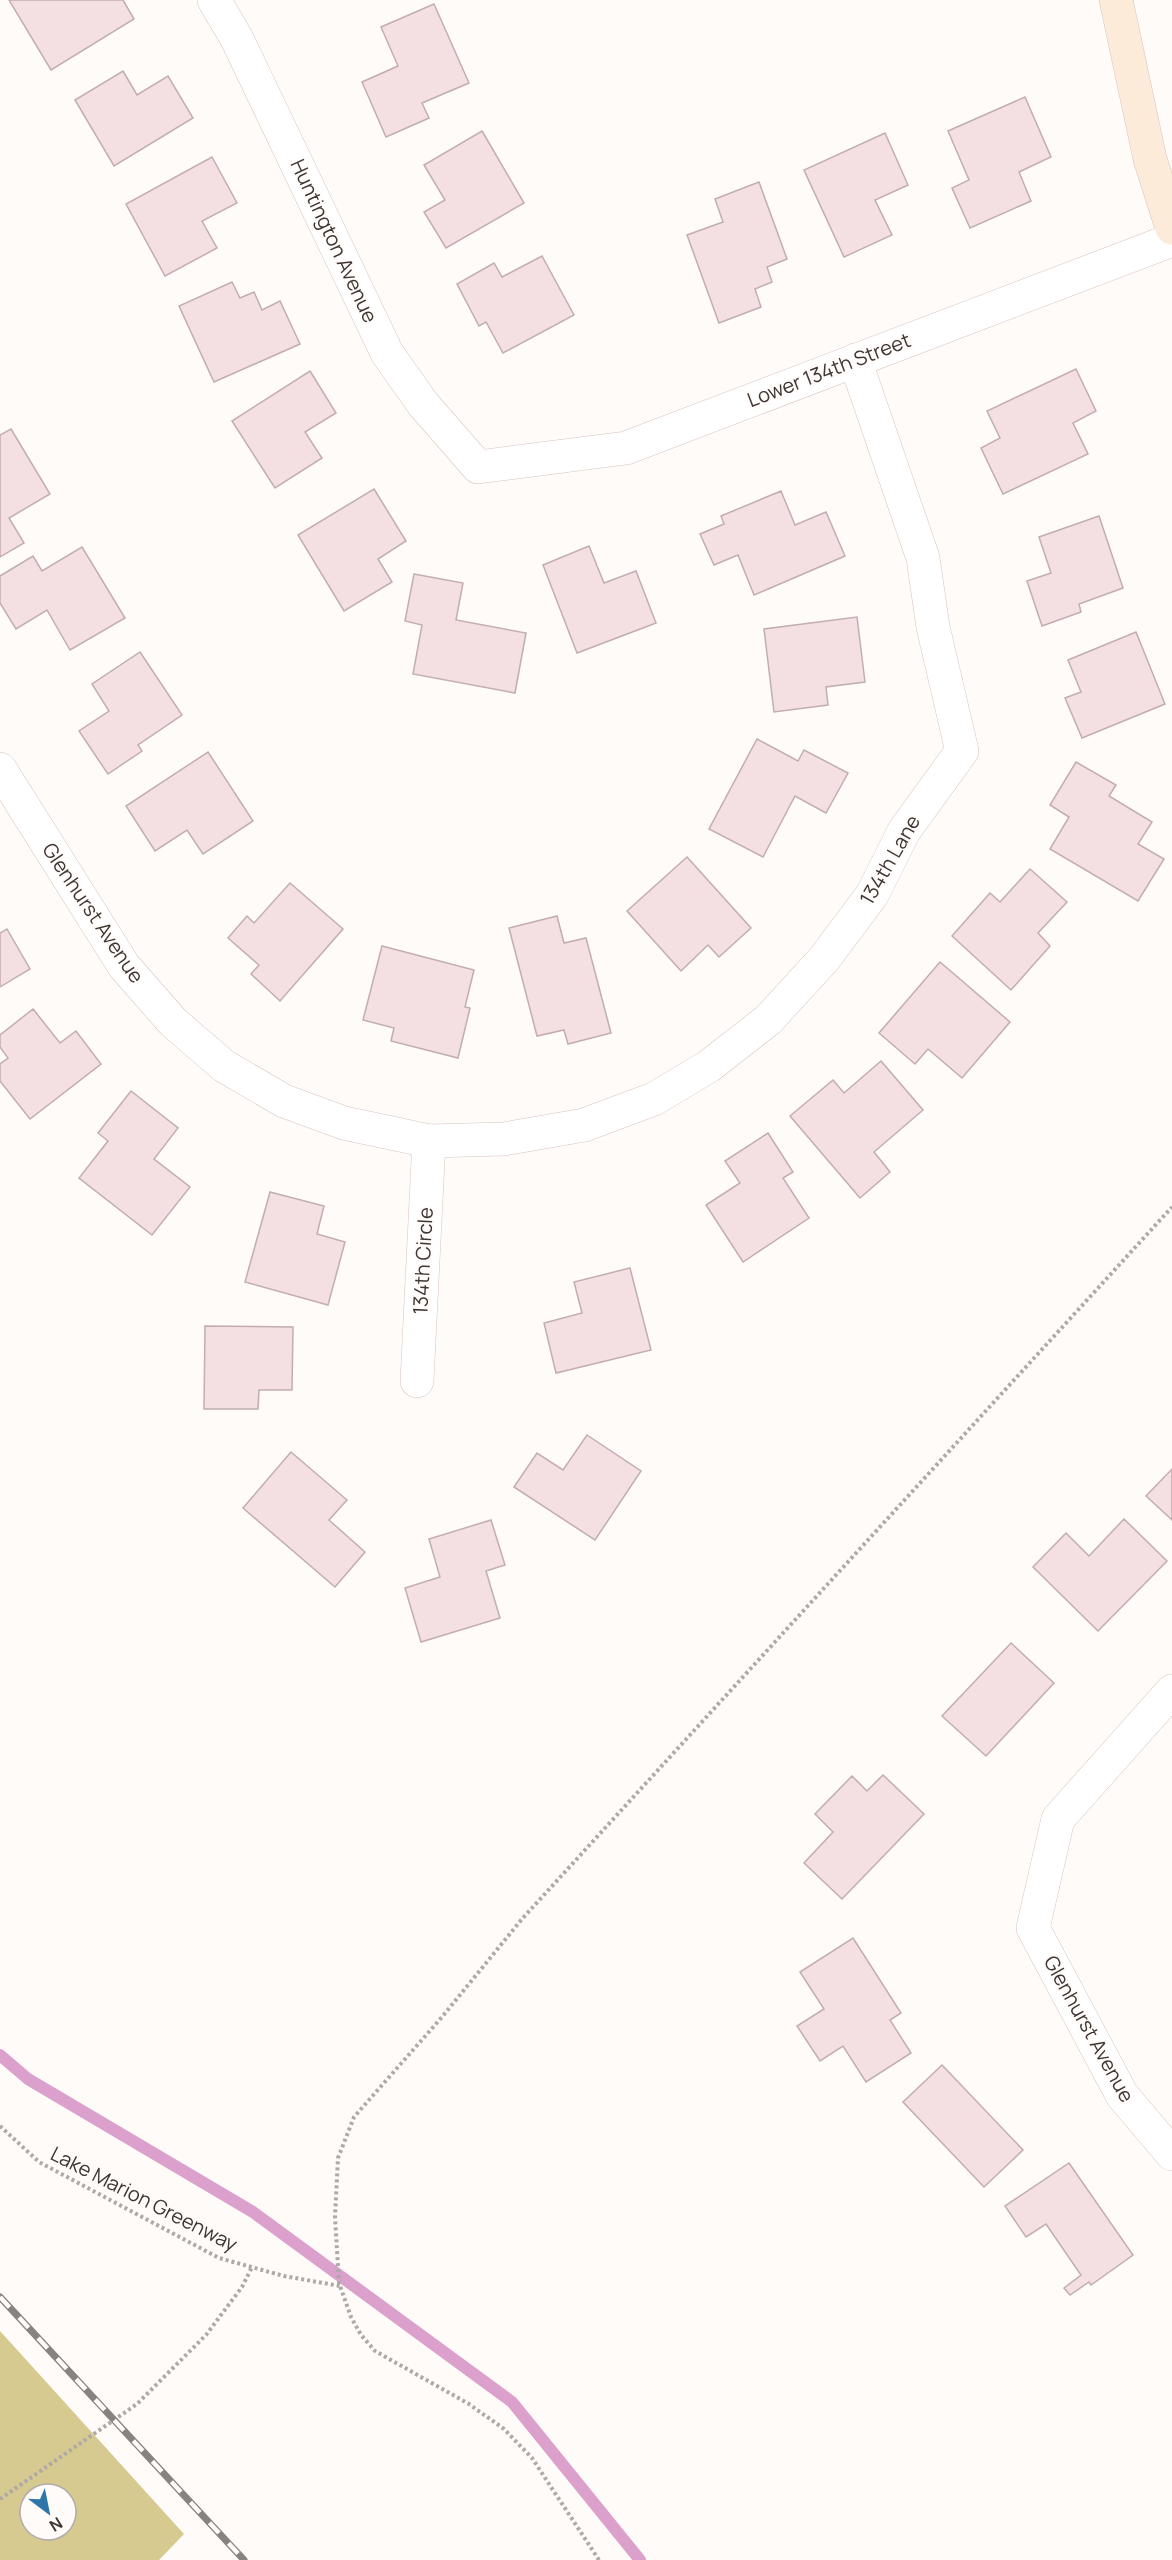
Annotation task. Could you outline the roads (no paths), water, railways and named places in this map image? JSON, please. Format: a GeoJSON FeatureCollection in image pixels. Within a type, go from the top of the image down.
{"type":"FeatureCollection","features":[{"type":"Feature","properties":{"kind":"street","name":"Huntington Avenue"},"geometry":{"type":"LineString","coordinates":[[214,0],[237,39],[387,353],[423,404],[478,467]]}},
{"type":"Feature","properties":{"kind":"street"},"geometry":{"type":"LineString","coordinates":[[1116,0],[1150,159],[1172,228]]}},
{"type":"Feature","properties":{"kind":"street","name":"Lower 134th Street"},"geometry":{"type":"LineString","coordinates":[[478,467],[626,448],[1172,240]]}},
{"type":"Feature","properties":{"kind":"street","name":"134th Lane"},"geometry":{"type":"LineString","coordinates":[[429,1141],[504,1139],[584,1125],[654,1099],[709,1066],[768,1020],[824,958],[872,895],[904,831],[962,751],[933,627],[923,558],[855,360]]}},
{"type":"Feature","properties":{"kind":"street","name":"Glenhurst Avenue"},"geometry":{"type":"LineString","coordinates":[[0,769],[124,966],[181,1030],[224,1066],[284,1101],[344,1123],[429,1141]]}},
{"type":"Feature","properties":{"kind":"street","name":"134th Circle"},"geometry":{"type":"LineString","coordinates":[[417,1381],[429,1141]]}},
{"type":"Feature","properties":{"kind":"street","name":"Glenhurst Avenue"},"geometry":{"type":"LineString","coordinates":[[1172,1691],[1058,1820],[1033,1928],[1122,2095],[1172,2154]]}},
{"type":"Feature","properties":{"kind":"waterway"},"geometry":{"type":"LineString","coordinates":[[0,2055],[28,2079],[253,2212],[512,2402],[640,2560]]}},
{"type":"Feature","properties":{"kind":"railway"},"geometry":{"type":"LineString","coordinates":[[0,2297],[244,2560]]}}]}
